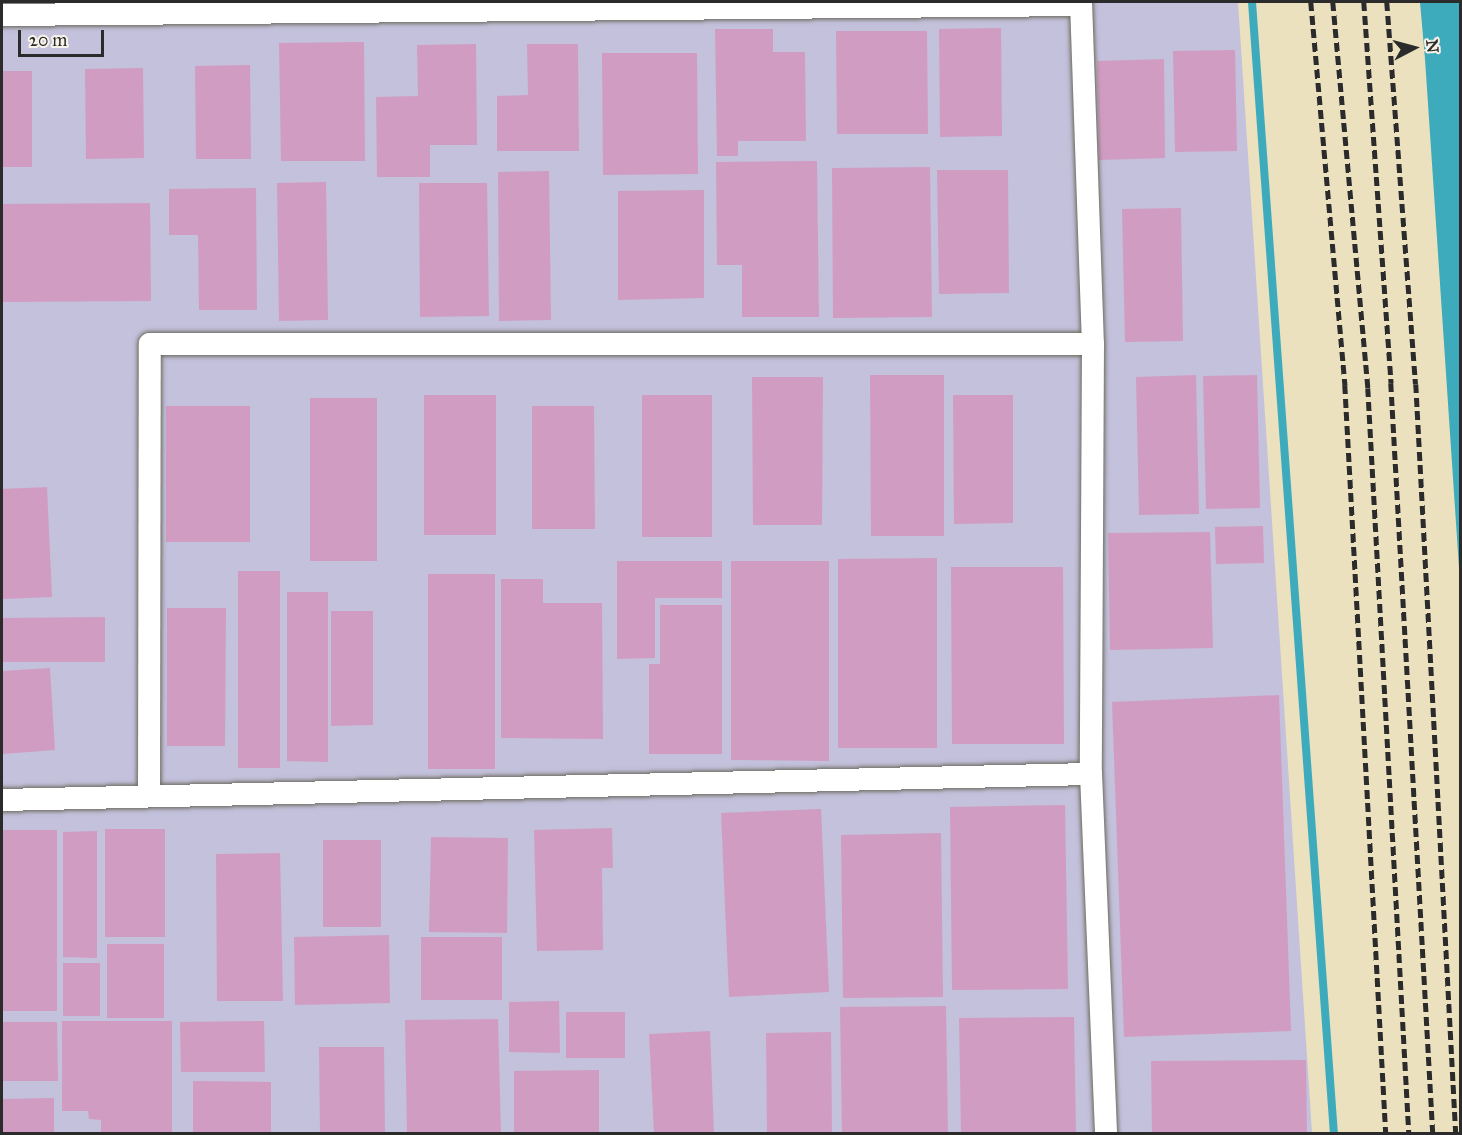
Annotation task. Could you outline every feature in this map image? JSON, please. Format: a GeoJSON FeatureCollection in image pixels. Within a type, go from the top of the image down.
{"type":"FeatureCollection","features":[{"type":"Feature","properties":{"kind":"street"},"geometry":{"type":"LineString","coordinates":[[2,15],[1081,3],[1093,344],[1091,774],[1106,1134]]}},
{"type":"Feature","properties":{"kind":"street"},"geometry":{"type":"LineString","coordinates":[[149,793],[150,344],[1093,344]]}},
{"type":"Feature","properties":{"kind":"street"},"geometry":{"type":"LineString","coordinates":[[2,800],[149,793],[1091,774]]}},
{"type":"Feature","properties":{"kind":"shaded area"},"geometry":{"type":"Polygon","coordinates":[[[2,2],[1238,2],[1312,1133],[2,1134],[2,2]]]}},
{"type":"Feature","properties":{"kind":"water"},"geometry":{"type":"Polygon","coordinates":[[[1420,2],[1460,2],[1460,583],[1425,59],[1420,2]]]}},
{"type":"Feature","properties":{"kind":"building"},"geometry":{"type":"Polygon","coordinates":[[[1001,28],[1002,136],[940,137],[939,29],[1001,28]]]}},
{"type":"Feature","properties":{"kind":"building"},"geometry":{"type":"Polygon","coordinates":[[[715,29],[773,29],[773,52],[805,52],[806,141],[738,141],[738,156],[717,156],[715,29]]]}},
{"type":"Feature","properties":{"kind":"building"},"geometry":{"type":"Polygon","coordinates":[[[836,31],[927,31],[928,134],[837,134],[836,31]]]}},
{"type":"Feature","properties":{"kind":"building"},"geometry":{"type":"Polygon","coordinates":[[[364,42],[365,161],[281,161],[279,43],[364,42]]]}},
{"type":"Feature","properties":{"kind":"building"},"geometry":{"type":"Polygon","coordinates":[[[476,44],[477,145],[430,145],[430,177],[377,177],[376,97],[418,96],[417,45],[476,44]]]}},
{"type":"Feature","properties":{"kind":"building"},"geometry":{"type":"Polygon","coordinates":[[[527,44],[578,44],[579,151],[497,151],[497,96],[528,95],[527,44]]]}},
{"type":"Feature","properties":{"kind":"building"},"geometry":{"type":"Polygon","coordinates":[[[1235,50],[1237,151],[1175,152],[1173,51],[1235,50]]]}},
{"type":"Feature","properties":{"kind":"building"},"geometry":{"type":"Polygon","coordinates":[[[602,53],[697,53],[698,174],[603,175],[602,53]]]}},
{"type":"Feature","properties":{"kind":"building"},"geometry":{"type":"Polygon","coordinates":[[[1164,59],[1165,158],[1099,160],[1097,61],[1164,59]]]}},
{"type":"Feature","properties":{"kind":"building"},"geometry":{"type":"Polygon","coordinates":[[[250,65],[251,159],[196,159],[195,66],[250,65]]]}},
{"type":"Feature","properties":{"kind":"building"},"geometry":{"type":"Polygon","coordinates":[[[143,68],[144,158],[86,159],[85,69],[143,68]]]}},
{"type":"Feature","properties":{"kind":"building"},"geometry":{"type":"Polygon","coordinates":[[[2,71],[32,71],[32,167],[2,167],[2,71]]]}},
{"type":"Feature","properties":{"kind":"building"},"geometry":{"type":"Polygon","coordinates":[[[817,161],[819,317],[742,317],[742,265],[717,265],[716,162],[817,161]]]}},
{"type":"Feature","properties":{"kind":"building"},"geometry":{"type":"Polygon","coordinates":[[[930,167],[932,317],[833,318],[832,168],[930,167]]]}},
{"type":"Feature","properties":{"kind":"building"},"geometry":{"type":"Polygon","coordinates":[[[937,170],[1008,170],[1009,293],[939,294],[937,170]]]}},
{"type":"Feature","properties":{"kind":"building"},"geometry":{"type":"Polygon","coordinates":[[[549,171],[551,320],[499,321],[498,172],[549,171]]]}},
{"type":"Feature","properties":{"kind":"building"},"geometry":{"type":"Polygon","coordinates":[[[326,182],[328,320],[279,321],[277,183],[326,182]]]}},
{"type":"Feature","properties":{"kind":"building"},"geometry":{"type":"Polygon","coordinates":[[[419,183],[487,183],[489,316],[420,317],[419,183]]]}},
{"type":"Feature","properties":{"kind":"building"},"geometry":{"type":"Polygon","coordinates":[[[256,188],[257,310],[199,310],[198,235],[169,235],[169,189],[256,188]]]}},
{"type":"Feature","properties":{"kind":"building"},"geometry":{"type":"Polygon","coordinates":[[[704,190],[704,298],[618,300],[618,191],[704,190]]]}},
{"type":"Feature","properties":{"kind":"building"},"geometry":{"type":"Polygon","coordinates":[[[150,203],[151,301],[3,302],[2,204],[150,203]]]}},
{"type":"Feature","properties":{"kind":"building"},"geometry":{"type":"Polygon","coordinates":[[[1181,208],[1183,341],[1125,342],[1122,209],[1181,208]]]}},
{"type":"Feature","properties":{"kind":"building"},"geometry":{"type":"Polygon","coordinates":[[[870,375],[944,375],[944,536],[871,536],[870,375]]]}},
{"type":"Feature","properties":{"kind":"building"},"geometry":{"type":"Polygon","coordinates":[[[1196,375],[1199,514],[1139,515],[1136,377],[1196,375]]]}},
{"type":"Feature","properties":{"kind":"building"},"geometry":{"type":"Polygon","coordinates":[[[1257,375],[1260,508],[1206,509],[1203,376],[1257,375]]]}},
{"type":"Feature","properties":{"kind":"building"},"geometry":{"type":"Polygon","coordinates":[[[752,377],[823,377],[822,525],[753,525],[752,377]]]}},
{"type":"Feature","properties":{"kind":"building"},"geometry":{"type":"Polygon","coordinates":[[[424,395],[496,395],[496,535],[424,535],[424,395]]]}},
{"type":"Feature","properties":{"kind":"building"},"geometry":{"type":"Polygon","coordinates":[[[642,395],[712,395],[712,537],[642,537],[642,395]]]}},
{"type":"Feature","properties":{"kind":"building"},"geometry":{"type":"Polygon","coordinates":[[[953,395],[1013,395],[1013,523],[954,524],[953,395]]]}},
{"type":"Feature","properties":{"kind":"building"},"geometry":{"type":"Polygon","coordinates":[[[310,398],[377,398],[377,561],[310,561],[310,398]]]}},
{"type":"Feature","properties":{"kind":"building"},"geometry":{"type":"Polygon","coordinates":[[[166,406],[250,406],[250,542],[166,542],[166,406]]]}},
{"type":"Feature","properties":{"kind":"building"},"geometry":{"type":"Polygon","coordinates":[[[532,406],[594,406],[595,529],[532,529],[532,406]]]}},
{"type":"Feature","properties":{"kind":"building"},"geometry":{"type":"Polygon","coordinates":[[[47,487],[52,597],[2,599],[2,489],[47,487]]]}},
{"type":"Feature","properties":{"kind":"building"},"geometry":{"type":"Polygon","coordinates":[[[1263,526],[1264,563],[1216,564],[1215,527],[1263,526]]]}},
{"type":"Feature","properties":{"kind":"building"},"geometry":{"type":"Polygon","coordinates":[[[1210,532],[1213,648],[1110,650],[1108,533],[1210,532]]]}},
{"type":"Feature","properties":{"kind":"building"},"geometry":{"type":"Polygon","coordinates":[[[937,558],[937,748],[838,748],[838,559],[937,558]]]}},
{"type":"Feature","properties":{"kind":"building"},"geometry":{"type":"Polygon","coordinates":[[[617,561],[722,561],[722,598],[655,598],[655,658],[617,659],[617,561]]]}},
{"type":"Feature","properties":{"kind":"building"},"geometry":{"type":"Polygon","coordinates":[[[731,561],[829,561],[829,761],[731,760],[731,561]]]}},
{"type":"Feature","properties":{"kind":"building"},"geometry":{"type":"Polygon","coordinates":[[[951,567],[1063,567],[1064,744],[952,744],[951,567]]]}},
{"type":"Feature","properties":{"kind":"building"},"geometry":{"type":"Polygon","coordinates":[[[238,571],[280,571],[280,768],[238,768],[238,571]]]}},
{"type":"Feature","properties":{"kind":"building"},"geometry":{"type":"Polygon","coordinates":[[[428,574],[495,574],[495,769],[428,769],[428,574]]]}},
{"type":"Feature","properties":{"kind":"building"},"geometry":{"type":"Polygon","coordinates":[[[501,579],[543,579],[543,603],[602,603],[603,739],[501,738],[501,579]]]}},
{"type":"Feature","properties":{"kind":"building"},"geometry":{"type":"Polygon","coordinates":[[[287,592],[328,592],[328,762],[287,761],[287,592]]]}},
{"type":"Feature","properties":{"kind":"building"},"geometry":{"type":"Polygon","coordinates":[[[660,605],[722,605],[722,754],[649,754],[649,664],[660,664],[660,605]]]}},
{"type":"Feature","properties":{"kind":"building"},"geometry":{"type":"Polygon","coordinates":[[[167,608],[226,608],[225,746],[167,746],[167,608]]]}},
{"type":"Feature","properties":{"kind":"building"},"geometry":{"type":"Polygon","coordinates":[[[331,611],[373,611],[373,725],[331,726],[331,611]]]}},
{"type":"Feature","properties":{"kind":"building"},"geometry":{"type":"Polygon","coordinates":[[[105,617],[105,662],[2,662],[2,618],[105,617]]]}},
{"type":"Feature","properties":{"kind":"building"},"geometry":{"type":"Polygon","coordinates":[[[50,668],[55,750],[2,754],[2,671],[50,668]]]}},
{"type":"Feature","properties":{"kind":"building"},"geometry":{"type":"Polygon","coordinates":[[[1279,695],[1291,1031],[1124,1037],[1112,702],[1279,695]]]}},
{"type":"Feature","properties":{"kind":"building"},"geometry":{"type":"Polygon","coordinates":[[[1065,805],[1068,989],[952,990],[950,807],[1065,805]]]}},
{"type":"Feature","properties":{"kind":"building"},"geometry":{"type":"Polygon","coordinates":[[[821,809],[829,992],[729,997],[721,813],[821,809]]]}},
{"type":"Feature","properties":{"kind":"building"},"geometry":{"type":"Polygon","coordinates":[[[612,828],[613,868],[602,868],[603,950],[537,951],[534,830],[612,828]]]}},
{"type":"Feature","properties":{"kind":"building"},"geometry":{"type":"Polygon","coordinates":[[[105,829],[165,829],[165,937],[105,937],[105,829]]]}},
{"type":"Feature","properties":{"kind":"building"},"geometry":{"type":"Polygon","coordinates":[[[2,830],[57,830],[57,1011],[2,1011],[2,830]]]}},
{"type":"Feature","properties":{"kind":"building"},"geometry":{"type":"Polygon","coordinates":[[[97,831],[97,958],[63,957],[63,832],[97,831]]]}},
{"type":"Feature","properties":{"kind":"building"},"geometry":{"type":"Polygon","coordinates":[[[941,833],[943,997],[843,998],[841,835],[941,833]]]}},
{"type":"Feature","properties":{"kind":"building"},"geometry":{"type":"Polygon","coordinates":[[[431,837],[508,838],[507,933],[429,932],[431,837]]]}},
{"type":"Feature","properties":{"kind":"building"},"geometry":{"type":"Polygon","coordinates":[[[323,840],[381,840],[381,927],[323,927],[323,840]]]}},
{"type":"Feature","properties":{"kind":"building"},"geometry":{"type":"Polygon","coordinates":[[[280,853],[283,1001],[217,1001],[216,854],[280,853]]]}},
{"type":"Feature","properties":{"kind":"building"},"geometry":{"type":"Polygon","coordinates":[[[389,935],[390,1003],[295,1005],[294,937],[389,935]]]}},
{"type":"Feature","properties":{"kind":"building"},"geometry":{"type":"Polygon","coordinates":[[[421,937],[502,937],[502,1000],[421,1000],[421,937]]]}},
{"type":"Feature","properties":{"kind":"building"},"geometry":{"type":"Polygon","coordinates":[[[107,944],[164,944],[164,1018],[107,1018],[107,944]]]}},
{"type":"Feature","properties":{"kind":"building"},"geometry":{"type":"Polygon","coordinates":[[[63,963],[100,963],[100,1016],[63,1016],[63,963]]]}},
{"type":"Feature","properties":{"kind":"building"},"geometry":{"type":"Polygon","coordinates":[[[559,1001],[560,1053],[509,1052],[509,1002],[559,1001]]]}},
{"type":"Feature","properties":{"kind":"building"},"geometry":{"type":"Polygon","coordinates":[[[946,1006],[948,1134],[842,1134],[840,1007],[946,1006]]]}},
{"type":"Feature","properties":{"kind":"building"},"geometry":{"type":"Polygon","coordinates":[[[566,1012],[625,1012],[625,1058],[566,1058],[566,1012]]]}},
{"type":"Feature","properties":{"kind":"building"},"geometry":{"type":"Polygon","coordinates":[[[1074,1017],[1076,1134],[961,1134],[959,1018],[1074,1017]]]}},
{"type":"Feature","properties":{"kind":"building"},"geometry":{"type":"Polygon","coordinates":[[[498,1019],[501,1134],[407,1134],[405,1020],[498,1019]]]}},
{"type":"Feature","properties":{"kind":"building"},"geometry":{"type":"Polygon","coordinates":[[[62,1021],[172,1021],[172,1134],[101,1134],[101,1120],[89,1119],[88,1111],[62,1111],[62,1021]]]}},
{"type":"Feature","properties":{"kind":"building"},"geometry":{"type":"Polygon","coordinates":[[[264,1021],[265,1072],[181,1072],[180,1022],[264,1021]]]}},
{"type":"Feature","properties":{"kind":"building"},"geometry":{"type":"Polygon","coordinates":[[[2,1022],[57,1022],[58,1081],[2,1081],[2,1022]]]}},
{"type":"Feature","properties":{"kind":"building"},"geometry":{"type":"Polygon","coordinates":[[[710,1031],[714,1134],[654,1134],[649,1034],[710,1031]]]}},
{"type":"Feature","properties":{"kind":"building"},"geometry":{"type":"Polygon","coordinates":[[[831,1032],[832,1134],[767,1134],[766,1033],[831,1032]]]}},
{"type":"Feature","properties":{"kind":"building"},"geometry":{"type":"Polygon","coordinates":[[[319,1047],[384,1047],[385,1134],[320,1134],[319,1047]]]}},
{"type":"Feature","properties":{"kind":"building"},"geometry":{"type":"Polygon","coordinates":[[[1306,1060],[1307,1134],[1152,1134],[1151,1061],[1306,1060]]]}},
{"type":"Feature","properties":{"kind":"building"},"geometry":{"type":"Polygon","coordinates":[[[599,1070],[599,1134],[514,1134],[514,1071],[599,1070]]]}},
{"type":"Feature","properties":{"kind":"building"},"geometry":{"type":"Polygon","coordinates":[[[193,1081],[271,1082],[271,1134],[193,1134],[193,1081]]]}},
{"type":"Feature","properties":{"kind":"building"},"geometry":{"type":"Polygon","coordinates":[[[54,1098],[54,1134],[2,1134],[2,1099],[54,1098]]]}},
{"type":"Feature","properties":{"kind":"waterway"},"geometry":{"type":"LineString","coordinates":[[1252,2],[1334,1134]]}},
{"type":"Feature","properties":{"kind":"railway"},"geometry":{"type":"LineString","coordinates":[[1311,2],[1345,385],[1386,1134]]}},
{"type":"Feature","properties":{"kind":"railway"},"geometry":{"type":"LineString","coordinates":[[1333,2],[1368,388],[1409,1134]]}},
{"type":"Feature","properties":{"kind":"railway"},"geometry":{"type":"LineString","coordinates":[[1364,2],[1391,383],[1433,1134]]}},
{"type":"Feature","properties":{"kind":"railway"},"geometry":{"type":"LineString","coordinates":[[1387,2],[1416,384],[1456,1134]]}}]}
